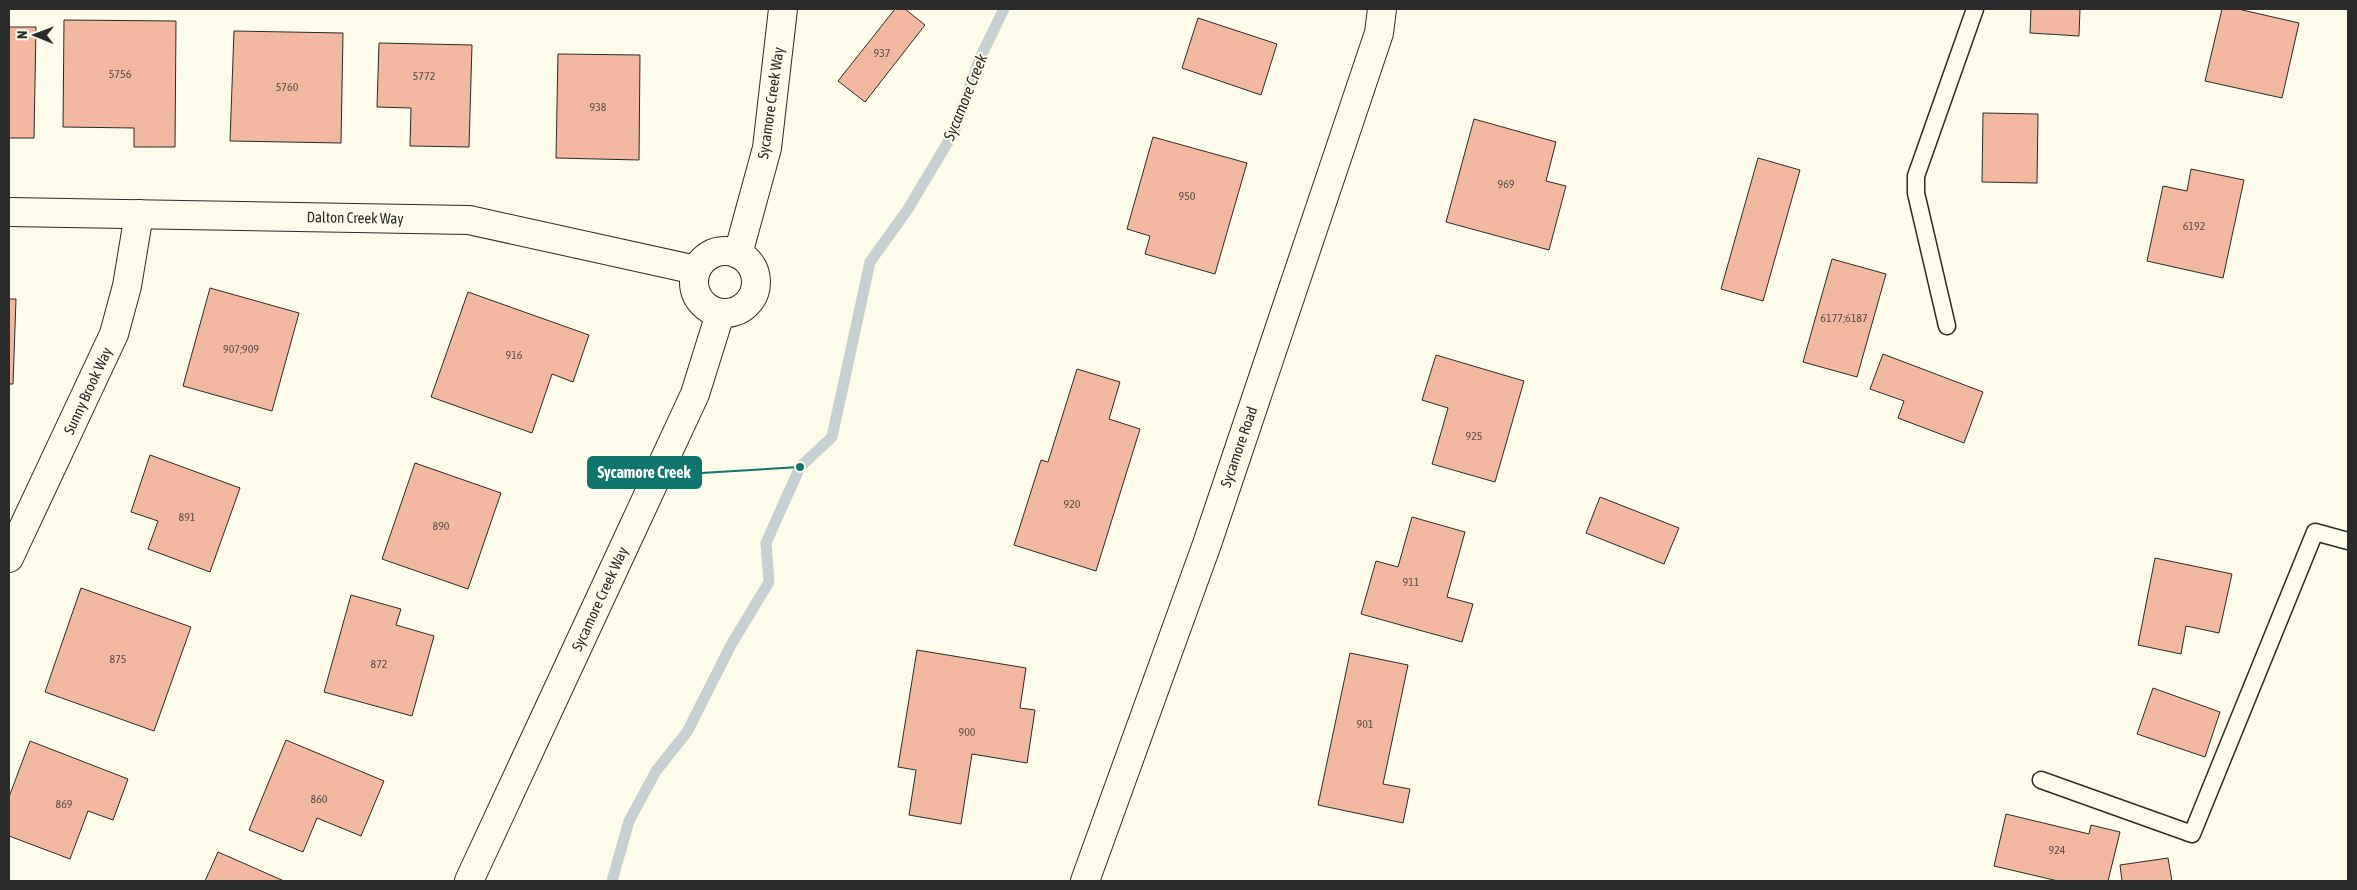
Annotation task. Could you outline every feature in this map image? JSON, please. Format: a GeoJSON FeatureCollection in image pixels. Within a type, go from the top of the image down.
{"type":"FeatureCollection","features":[{"type":"Feature","properties":{"kind":"street","name":"Sycamore Creek Way"},"geometry":{"type":"LineString","coordinates":[[738,254],[767,148],[783,9]]}},
{"type":"Feature","properties":{"kind":"street","name":"Sycamore Road"},"geometry":{"type":"LineString","coordinates":[[1085,881],[1210,534],[1379,33],[1382,9]]}},
{"type":"Feature","properties":{"kind":"street","name":"Dalton Creek Way"},"geometry":{"type":"LineString","coordinates":[[9,212],[469,220],[696,270]]}},
{"type":"Feature","properties":{"kind":"street","name":"Sunny Brook Way"},"geometry":{"type":"LineString","coordinates":[[9,558],[114,334],[127,286],[139,214]]}},
{"type":"Feature","properties":{"kind":"street"},"geometry":{"type":"LineString","coordinates":[[725,251],[738,254],[749,262],[755,273],[754,292],[744,307],[731,313],[720,314],[713,312],[698,300],[693,283],[696,270],[702,260],[712,254],[725,251]]}},
{"type":"Feature","properties":{"kind":"street","name":"Sycamore Creek Way"},"geometry":{"type":"LineString","coordinates":[[470,881],[695,394],[720,314]]}},
{"type":"Feature","properties":{"kind":"lane"},"geometry":{"type":"LineString","coordinates":[[1948,326],[1916,193],[1916,176],[1975,9]]}},
{"type":"Feature","properties":{"kind":"lane"},"geometry":{"type":"LineString","coordinates":[[2041,780],[2192,834],[2315,532],[2348,542]]}},
{"type":"Feature","properties":{"kind":"building"},"geometry":{"type":"Polygon","coordinates":[[[895,9],[905,9],[925,25],[865,102],[838,81],[895,9]]]}},
{"type":"Feature","properties":{"kind":"building"},"geometry":{"type":"Polygon","coordinates":[[[2031,9],[2080,9],[2079,36],[2030,33],[2031,9]]]}},
{"type":"Feature","properties":{"kind":"building"},"geometry":{"type":"Polygon","coordinates":[[[2222,9],[2238,9],[2299,23],[2282,98],[2205,81],[2222,9]]]}},
{"type":"Feature","properties":{"kind":"building"},"geometry":{"type":"Polygon","coordinates":[[[1198,18],[1277,44],[1261,95],[1182,68],[1198,18]]]}},
{"type":"Feature","properties":{"kind":"building"},"geometry":{"type":"Polygon","coordinates":[[[64,20],[176,21],[175,147],[134,147],[134,128],[63,127],[64,20]]]}},
{"type":"Feature","properties":{"kind":"building"},"geometry":{"type":"Polygon","coordinates":[[[9,27],[36,27],[34,138],[9,138],[9,27]]]}},
{"type":"Feature","properties":{"kind":"building"},"geometry":{"type":"Polygon","coordinates":[[[234,31],[343,33],[341,143],[230,141],[234,31]]]}},
{"type":"Feature","properties":{"kind":"building"},"geometry":{"type":"Polygon","coordinates":[[[379,43],[472,45],[469,147],[410,146],[411,108],[377,107],[379,43]]]}},
{"type":"Feature","properties":{"kind":"building"},"geometry":{"type":"Polygon","coordinates":[[[558,54],[640,55],[639,160],[556,158],[558,54]]]}},
{"type":"Feature","properties":{"kind":"building"},"geometry":{"type":"Polygon","coordinates":[[[1983,113],[2038,114],[2037,183],[1982,182],[1983,113]]]}},
{"type":"Feature","properties":{"kind":"building"},"geometry":{"type":"Polygon","coordinates":[[[1474,119],[1556,142],[1546,181],[1566,186],[1549,250],[1446,222],[1474,119]]]}},
{"type":"Feature","properties":{"kind":"building"},"geometry":{"type":"Polygon","coordinates":[[[1153,137],[1247,163],[1215,274],[1145,254],[1150,236],[1127,229],[1153,137]]]}},
{"type":"Feature","properties":{"kind":"building"},"geometry":{"type":"Polygon","coordinates":[[[1758,158],[1800,170],[1763,301],[1721,289],[1758,158]]]}},
{"type":"Feature","properties":{"kind":"building"},"geometry":{"type":"Polygon","coordinates":[[[2191,169],[2244,180],[2223,278],[2147,261],[2163,186],[2187,191],[2191,169]]]}},
{"type":"Feature","properties":{"kind":"building"},"geometry":{"type":"Polygon","coordinates":[[[1832,259],[1886,274],[1857,377],[1803,362],[1832,259]]]}},
{"type":"Feature","properties":{"kind":"building"},"geometry":{"type":"Polygon","coordinates":[[[210,288],[299,313],[272,411],[183,386],[210,288]]]}},
{"type":"Feature","properties":{"kind":"building"},"geometry":{"type":"Polygon","coordinates":[[[468,292],[589,335],[573,382],[552,374],[532,433],[431,397],[468,292]]]}},
{"type":"Feature","properties":{"kind":"building"},"geometry":{"type":"Polygon","coordinates":[[[9,299],[16,299],[13,384],[9,384],[9,299]]]}},
{"type":"Feature","properties":{"kind":"building"},"geometry":{"type":"Polygon","coordinates":[[[1883,354],[1983,392],[1964,443],[1898,418],[1904,401],[1870,389],[1883,354]]]}},
{"type":"Feature","properties":{"kind":"building"},"geometry":{"type":"Polygon","coordinates":[[[1436,355],[1524,381],[1495,482],[1432,464],[1448,408],[1422,400],[1436,355]]]}},
{"type":"Feature","properties":{"kind":"building"},"geometry":{"type":"Polygon","coordinates":[[[1077,369],[1120,382],[1109,419],[1140,429],[1096,571],[1014,545],[1041,460],[1048,462],[1077,369]]]}},
{"type":"Feature","properties":{"kind":"building"},"geometry":{"type":"Polygon","coordinates":[[[150,455],[240,488],[210,572],[148,549],[158,521],[131,512],[150,455]]]}},
{"type":"Feature","properties":{"kind":"building"},"geometry":{"type":"Polygon","coordinates":[[[415,463],[501,493],[468,589],[382,559],[415,463]]]}},
{"type":"Feature","properties":{"kind":"building"},"geometry":{"type":"Polygon","coordinates":[[[1600,497],[1679,528],[1664,564],[1586,533],[1600,497]]]}},
{"type":"Feature","properties":{"kind":"building"},"geometry":{"type":"Polygon","coordinates":[[[1412,517],[1465,532],[1447,597],[1473,604],[1462,642],[1361,614],[1376,561],[1398,567],[1412,517]]]}},
{"type":"Feature","properties":{"kind":"building"},"geometry":{"type":"Polygon","coordinates":[[[2155,558],[2232,574],[2219,633],[2186,626],[2181,654],[2138,645],[2155,558]]]}},
{"type":"Feature","properties":{"kind":"building"},"geometry":{"type":"Polygon","coordinates":[[[81,588],[191,627],[154,731],[45,692],[81,588]]]}},
{"type":"Feature","properties":{"kind":"building"},"geometry":{"type":"Polygon","coordinates":[[[351,595],[401,609],[396,625],[434,636],[412,716],[324,692],[351,595]]]}},
{"type":"Feature","properties":{"kind":"building"},"geometry":{"type":"Polygon","coordinates":[[[917,650],[1026,668],[1020,708],[1035,710],[1027,763],[972,754],[961,824],[909,815],[916,770],[898,767],[917,650]]]}},
{"type":"Feature","properties":{"kind":"building"},"geometry":{"type":"Polygon","coordinates":[[[1350,653],[1408,665],[1383,784],[1410,789],[1403,823],[1318,805],[1350,653]]]}},
{"type":"Feature","properties":{"kind":"building"},"geometry":{"type":"Polygon","coordinates":[[[2153,688],[2220,712],[2205,757],[2137,734],[2153,688]]]}},
{"type":"Feature","properties":{"kind":"building"},"geometry":{"type":"Polygon","coordinates":[[[286,740],[384,781],[361,836],[317,818],[303,852],[249,830],[286,740]]]}},
{"type":"Feature","properties":{"kind":"building"},"geometry":{"type":"Polygon","coordinates":[[[30,741],[128,779],[113,820],[88,811],[70,859],[9,836],[9,797],[30,741]]]}},
{"type":"Feature","properties":{"kind":"building"},"geometry":{"type":"Polygon","coordinates":[[[2006,814],[2089,834],[2091,825],[2120,832],[2108,881],[2058,881],[1994,866],[2006,814]]]}},
{"type":"Feature","properties":{"kind":"building"},"geometry":{"type":"Polygon","coordinates":[[[218,852],[284,881],[205,881],[218,852]]]}},
{"type":"Feature","properties":{"kind":"building"},"geometry":{"type":"Polygon","coordinates":[[[2168,858],[2172,881],[2122,881],[2120,865],[2168,858]]]}},
{"type":"Feature","properties":{"kind":"waterway","name":"Sycamore Creek"},"geometry":{"type":"LineString","coordinates":[[612,881],[629,821],[656,771],[687,732],[731,645],[769,582],[766,543],[800,467],[832,437],[870,262],[908,209],[954,132],[979,60],[1004,9]]}},
{"type":"Feature","properties":{"kind":"place","name":"Sycamore Creek"},"geometry":{"type":"Point","coordinates":[800,467]}}]}
